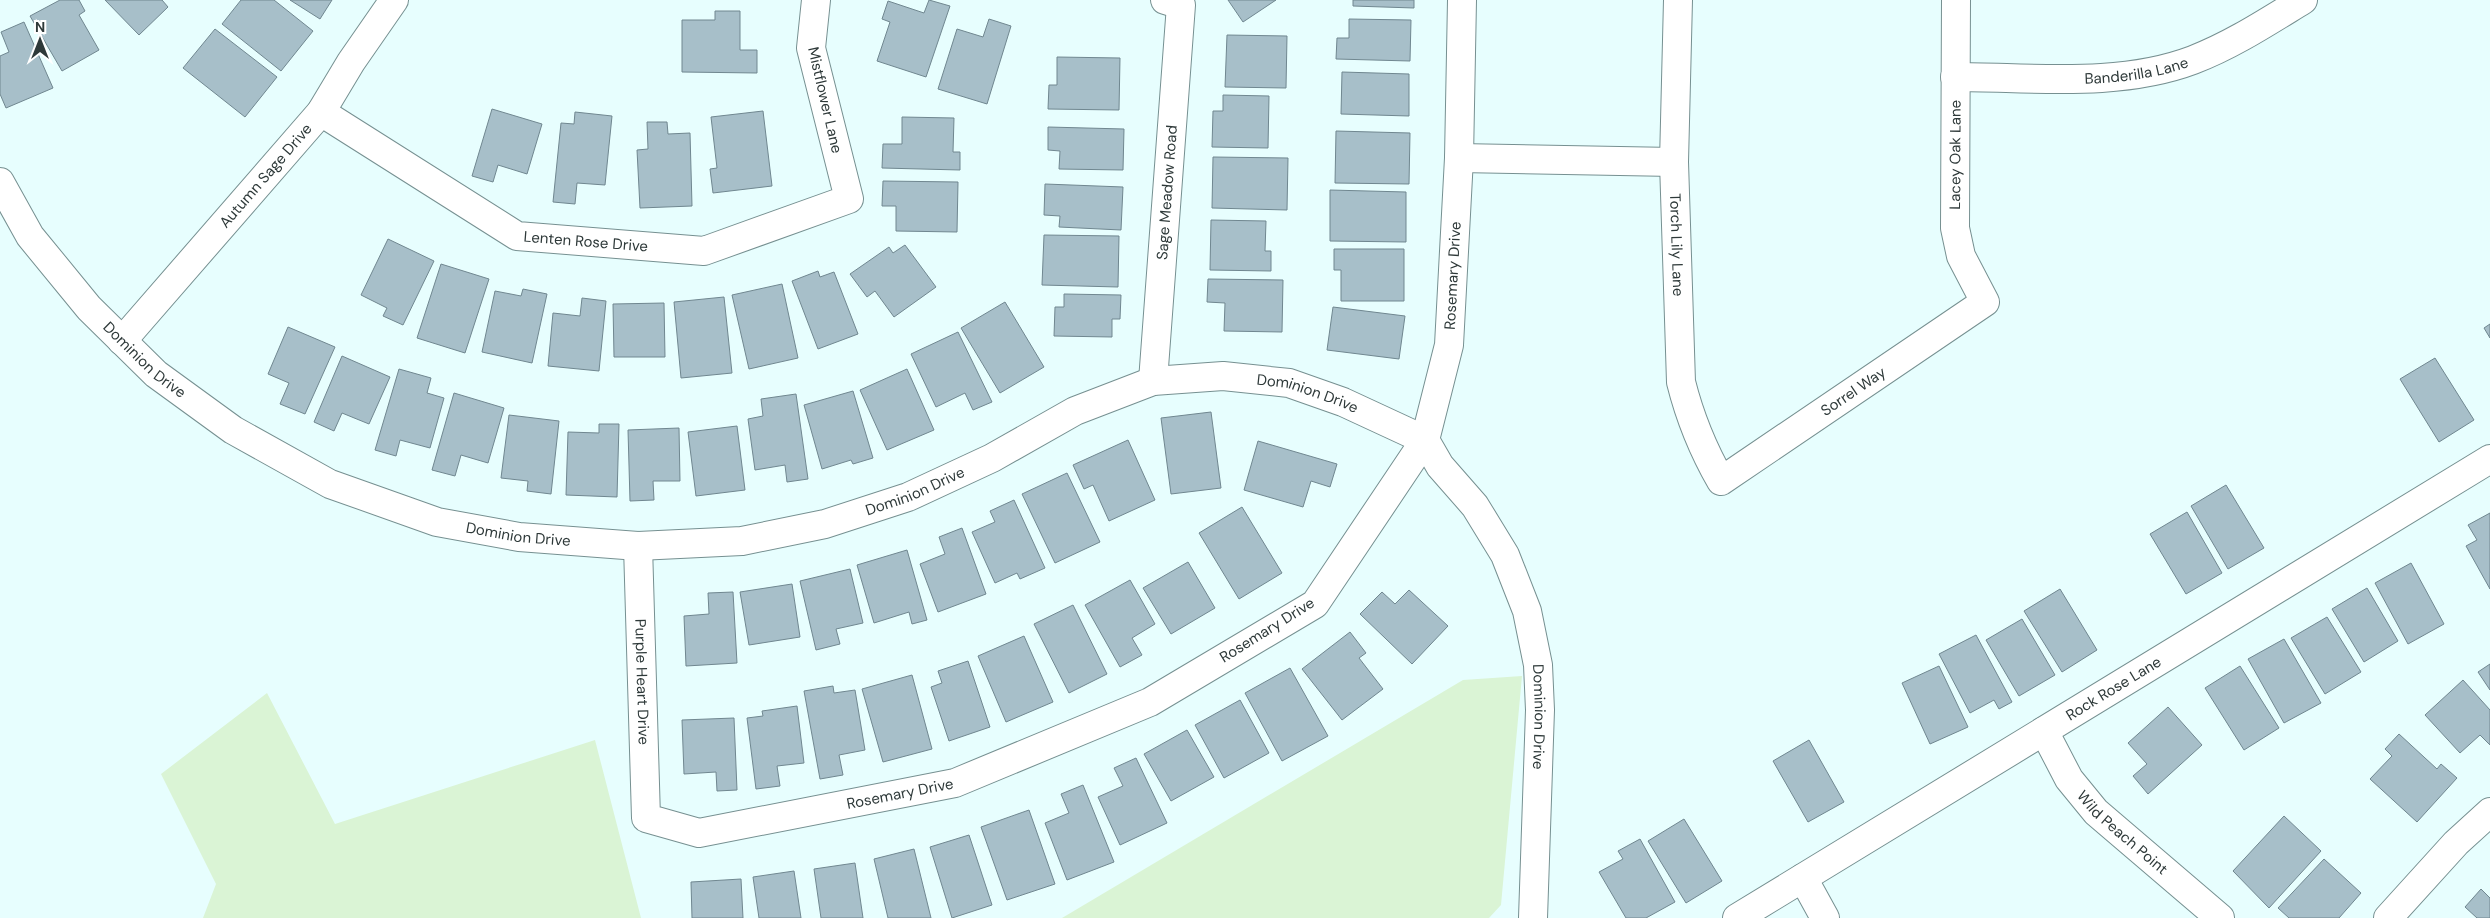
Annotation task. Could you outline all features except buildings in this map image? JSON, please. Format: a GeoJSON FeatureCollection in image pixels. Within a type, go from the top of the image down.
{"type":"FeatureCollection","features":[{"type":"Feature","properties":{"kind":"street","name":"Autumn Sage Drive"},"geometry":{"type":"LineString","coordinates":[[122,341],[321,112],[350,62],[394,0]]}},
{"type":"Feature","properties":{"kind":"street","name":"Mistflower Lane"},"geometry":{"type":"LineString","coordinates":[[816,0],[811,48],[849,199]]}},
{"type":"Feature","properties":{"kind":"street","name":"Rosemary Drive"},"geometry":{"type":"LineString","coordinates":[[646,818],[699,833],[955,783],[1150,702],[1315,604],[1425,440],[1449,345],[1459,158],[1462,0]]}},
{"type":"Feature","properties":{"kind":"street","name":"Torch Lily Lane"},"geometry":{"type":"LineString","coordinates":[[1678,0],[1674,162],[1682,382],[1689,413],[1701,446],[1721,481]]}},
{"type":"Feature","properties":{"kind":"street","name":"Lacey Oak Lane"},"geometry":{"type":"LineString","coordinates":[[1956,0],[1955,228],[1961,256],[1985,302]]}},
{"type":"Feature","properties":{"kind":"street","name":"Banderilla Lane"},"geometry":{"type":"LineString","coordinates":[[1955,77],[2103,77],[2148,72],[2191,61],[2231,44],[2303,0]]}},
{"type":"Feature","properties":{"kind":"street","name":"Sage Meadow Road"},"geometry":{"type":"LineString","coordinates":[[1153,381],[1173,2]]}},
{"type":"Feature","properties":{"kind":"street","name":"Lenten Rose Drive"},"geometry":{"type":"LineString","coordinates":[[321,112],[517,236],[704,251],[849,199]]}},
{"type":"Feature","properties":{"kind":"street"},"geometry":{"type":"LineString","coordinates":[[1459,158],[1674,162]]}},
{"type":"Feature","properties":{"kind":"street","name":"Dominion Drive"},"geometry":{"type":"LineString","coordinates":[[0,182],[30,236],[89,308],[156,374],[233,430],[330,484],[436,522],[519,538],[638,546],[742,541],[825,524],[908,497],[992,458],[1075,411],[1153,381],[1223,376],[1289,383],[1343,402],[1425,440],[1440,466],[1475,506],[1505,555],[1527,611],[1538,665],[1540,710],[1533,918]]}},
{"type":"Feature","properties":{"kind":"street","name":"Sorrel Way"},"geometry":{"type":"LineString","coordinates":[[1721,481],[1985,302]]}},
{"type":"Feature","properties":{"kind":"street","name":"Rock Rose Lane"},"geometry":{"type":"LineString","coordinates":[[1737,918],[2490,458]]}},
{"type":"Feature","properties":{"kind":"street","name":"Purple Heart Drive"},"geometry":{"type":"LineString","coordinates":[[638,546],[646,818]]}},
{"type":"Feature","properties":{"kind":"street","name":"Wild Peach Point"},"geometry":{"type":"LineString","coordinates":[[2044,731],[2069,779],[2096,812],[2220,918]]}},
{"type":"Feature","properties":{"kind":"street"},"geometry":{"type":"LineString","coordinates":[[2388,918],[2456,843],[2490,812]]}},
{"type":"Feature","properties":{"kind":"street"},"geometry":{"type":"LineString","coordinates":[[1803,878],[1825,918]]}},
{"type":"Feature","properties":{"kind":"green space"},"geometry":{"type":"Polygon","coordinates":[[[1522,676],[1501,905],[1489,918],[1062,918],[1463,680],[1522,676]]]}},
{"type":"Feature","properties":{"kind":"green space"},"geometry":{"type":"Polygon","coordinates":[[[267,693],[335,824],[595,740],[641,918],[203,918],[216,884],[161,774],[267,693]]]}}]}
